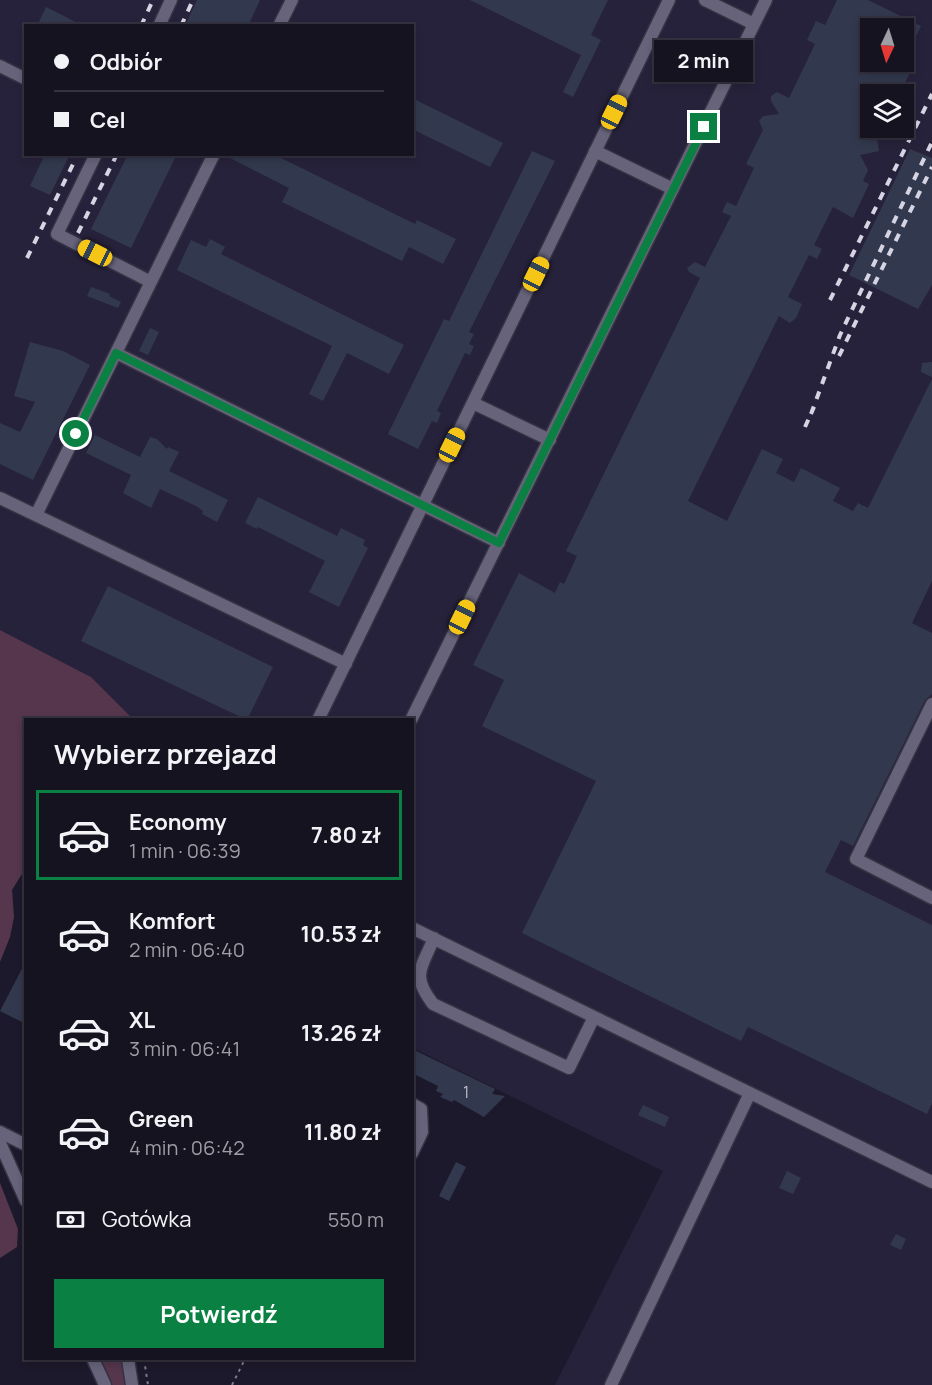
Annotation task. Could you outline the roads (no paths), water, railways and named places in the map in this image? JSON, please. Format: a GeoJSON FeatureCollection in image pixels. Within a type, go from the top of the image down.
{"type":"FeatureCollection","features":[{"type":"Feature","properties":{"kind":"lane"},"geometry":{"type":"LineString","coordinates":[[160,24],[171,0]]}},
{"type":"Feature","properties":{"kind":"lane"},"geometry":{"type":"LineString","coordinates":[[280,24],[291,0]]}},
{"type":"Feature","properties":{"kind":"lane"},"geometry":{"type":"LineString","coordinates":[[319,718],[669,0]]}},
{"type":"Feature","properties":{"kind":"lane"},"geometry":{"type":"LineString","coordinates":[[705,0],[754,24]]}},
{"type":"Feature","properties":{"kind":"lane"},"geometry":{"type":"LineString","coordinates":[[412,718],[766,0]]}},
{"type":"Feature","properties":{"kind":"lane"},"geometry":{"type":"LineString","coordinates":[[0,66],[24,78]]}},
{"type":"Feature","properties":{"kind":"lane"},"geometry":{"type":"LineString","coordinates":[[595,151],[673,189]]}},
{"type":"Feature","properties":{"kind":"lane"},"geometry":{"type":"LineString","coordinates":[[95,156],[57,234],[151,282]]}},
{"type":"Feature","properties":{"kind":"lane"},"geometry":{"type":"LineString","coordinates":[[36,515],[213,156]]}},
{"type":"Feature","properties":{"kind":"lane"},"geometry":{"type":"LineString","coordinates":[[116,353],[499,543]]}},
{"type":"Feature","properties":{"kind":"lane"},"geometry":{"type":"LineString","coordinates":[[473,403],[550,440]]}},
{"type":"Feature","properties":{"kind":"lane"},"geometry":{"type":"LineString","coordinates":[[0,498],[345,664]]}},
{"type":"Feature","properties":{"kind":"lane"},"geometry":{"type":"LineString","coordinates":[[932,704],[856,859],[932,898]]}},
{"type":"Feature","properties":{"kind":"lane"},"geometry":{"type":"LineString","coordinates":[[414,929],[931,1179]]}},
{"type":"Feature","properties":{"kind":"lane"},"geometry":{"type":"LineString","coordinates":[[434,938],[420,972],[420,987],[433,1004],[569,1068],[594,1017]]}},
{"type":"Feature","properties":{"kind":"lane"},"geometry":{"type":"LineString","coordinates":[[610,1385],[750,1093]]}},
{"type":"Feature","properties":{"kind":"lane"},"geometry":{"type":"LineString","coordinates":[[414,1105],[421,1109],[422,1132],[414,1149]]}},
{"type":"Feature","properties":{"kind":"lane"},"geometry":{"type":"LineString","coordinates":[[0,1132],[24,1144]]}},
{"type":"Feature","properties":{"kind":"lane"},"geometry":{"type":"LineString","coordinates":[[0,1143],[24,1197]]}},
{"type":"Feature","properties":{"kind":"lane"},"geometry":{"type":"LineString","coordinates":[[93,1360],[105,1385]]}},
{"type":"Feature","properties":{"kind":"lane"},"geometry":{"type":"LineString","coordinates":[[128,1360],[132,1385]]}},
{"type":"Feature","properties":{"kind":"railway"},"geometry":{"type":"LineString","coordinates":[[142,24],[153,0]]}},
{"type":"Feature","properties":{"kind":"railway"},"geometry":{"type":"LineString","coordinates":[[182,24],[193,0]]}},
{"type":"Feature","properties":{"kind":"railway"},"geometry":{"type":"LineString","coordinates":[[830,300],[932,94]]}},
{"type":"Feature","properties":{"kind":"railway"},"geometry":{"type":"LineString","coordinates":[[811,414],[840,335],[932,142]]}},
{"type":"Feature","properties":{"kind":"railway"},"geometry":{"type":"LineString","coordinates":[[27,258],[77,156]]}},
{"type":"Feature","properties":{"kind":"railway"},"geometry":{"type":"LineString","coordinates":[[78,233],[116,156]]}},
{"type":"Feature","properties":{"kind":"railway"},"geometry":{"type":"LineString","coordinates":[[839,356],[932,167]]}},
{"type":"Feature","properties":{"kind":"railway"},"geometry":{"type":"LineString","coordinates":[[805,427],[814,407]]}}]}
